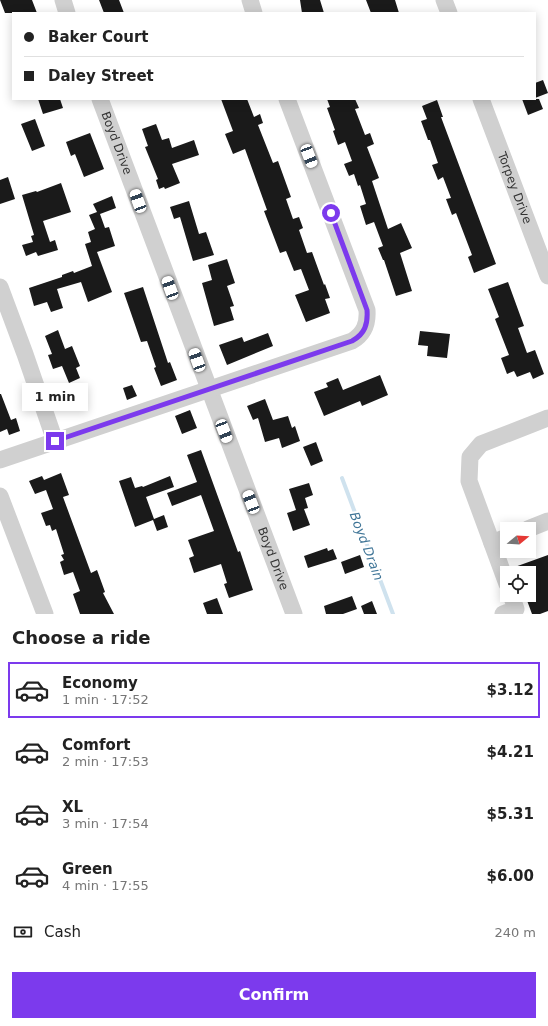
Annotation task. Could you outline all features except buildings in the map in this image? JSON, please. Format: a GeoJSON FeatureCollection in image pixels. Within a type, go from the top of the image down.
{"type":"FeatureCollection","features":[{"type":"Feature","properties":{"kind":"street"},"geometry":{"type":"LineString","coordinates":[[62,0],[67,12]]}},
{"type":"Feature","properties":{"kind":"street"},"geometry":{"type":"LineString","coordinates":[[250,0],[254,12]]}},
{"type":"Feature","properties":{"kind":"street"},"geometry":{"type":"LineString","coordinates":[[444,0],[449,12]]}},
{"type":"Feature","properties":{"kind":"street","name":"Boyd Drive"},"geometry":{"type":"LineString","coordinates":[[100,100],[294,614]]}},
{"type":"Feature","properties":{"kind":"street"},"geometry":{"type":"LineString","coordinates":[[0,460],[352,341],[359,337],[366,326],[367,310],[287,100]]}},
{"type":"Feature","properties":{"kind":"street","name":"Torpey Drive"},"geometry":{"type":"LineString","coordinates":[[481,100],[548,276]]}},
{"type":"Feature","properties":{"kind":"street"},"geometry":{"type":"LineString","coordinates":[[0,286],[55,441]]}},
{"type":"Feature","properties":{"kind":"street"},"geometry":{"type":"LineString","coordinates":[[504,566],[499,540],[469,481],[470,457],[481,444],[548,418]]}},
{"type":"Feature","properties":{"kind":"street"},"geometry":{"type":"LineString","coordinates":[[0,496],[45,614]]}},
{"type":"Feature","properties":{"kind":"street"},"geometry":{"type":"LineString","coordinates":[[536,526],[548,521]]}},
{"type":"Feature","properties":{"kind":"waterway","name":"Boyd Drain"},"geometry":{"type":"LineString","coordinates":[[342,478],[393,614]]}},
{"type":"Feature","properties":{"kind":"route"},"geometry":{"type":"LineString","coordinates":[[55,441],[352,341],[359,337],[366,326],[368,318],[367,310],[331,213]]}}]}
